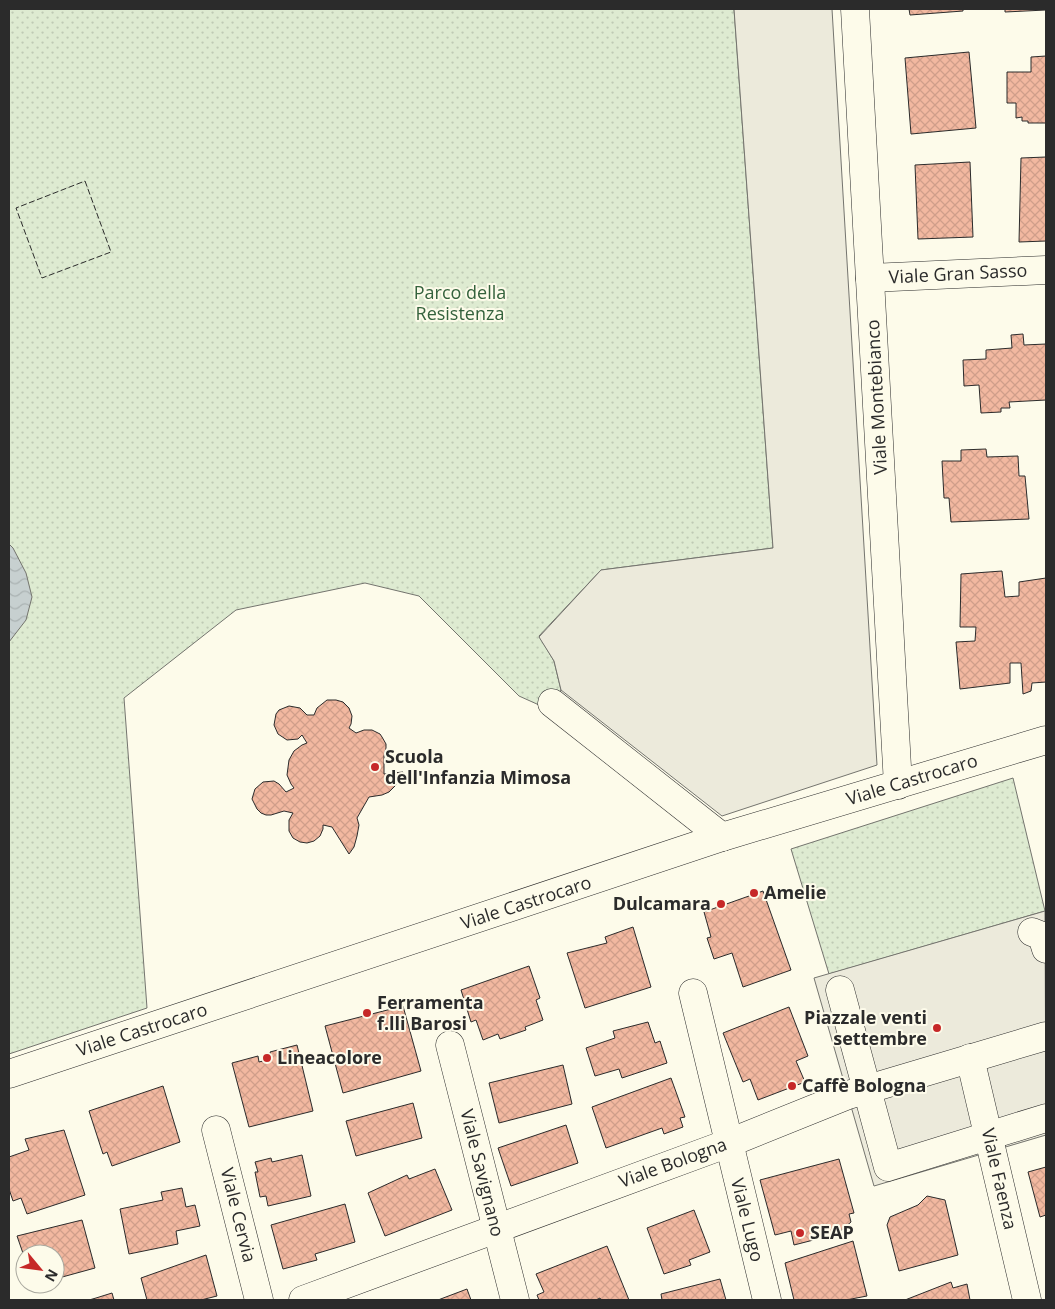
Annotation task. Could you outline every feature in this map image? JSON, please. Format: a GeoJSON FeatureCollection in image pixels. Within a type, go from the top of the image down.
{"type":"FeatureCollection","features":[{"type":"Feature","properties":{"kind":"street","name":"Viale Montebianco"},"geometry":{"type":"LineString","coordinates":[[855,9],[852,147],[870,278],[869,449],[884,710],[898,784]]}},
{"type":"Feature","properties":{"kind":"street","name":"Viale Gran Sasso"},"geometry":{"type":"LineString","coordinates":[[870,278],[1046,270]]}},
{"type":"Feature","properties":{"kind":"street"},"geometry":{"type":"LineString","coordinates":[[552,703],[722,838]]}},
{"type":"Feature","properties":{"kind":"street","name":"Viale Castrocaro"},"geometry":{"type":"LineString","coordinates":[[9,1074],[722,838],[769,812],[898,784],[1046,740]]}},
{"type":"Feature","properties":{"kind":"street"},"geometry":{"type":"LineString","coordinates":[[840,990],[888,1167],[1046,1118]]}},
{"type":"Feature","properties":{"kind":"street","name":"Viale Lugo"},"geometry":{"type":"LineString","coordinates":[[693,993],[767,1300]]}},
{"type":"Feature","properties":{"kind":"street","name":"Viale Bologna"},"geometry":{"type":"LineString","coordinates":[[303,1300],[729,1143],[848,1096],[1046,1036]]}},
{"type":"Feature","properties":{"kind":"street","name":"Viale Savignano"},"geometry":{"type":"LineString","coordinates":[[450,1045],[515,1300]]}},
{"type":"Feature","properties":{"kind":"street","name":"Viale Faenza"},"geometry":{"type":"LineString","coordinates":[[970,1058],[1027,1300]]}},
{"type":"Feature","properties":{"kind":"street","name":"Viale Cervia"},"geometry":{"type":"LineString","coordinates":[[216,1130],[259,1300]]}},
{"type":"Feature","properties":{"kind":"green space","name":"Parco della Resistenza"},"geometry":{"type":"Polygon","coordinates":[[[9,9],[734,9],[773,548],[601,570],[539,636],[554,661],[561,690],[548,709],[519,696],[419,596],[365,583],[236,610],[124,698],[147,1008],[9,1054],[9,9]]]}},
{"type":"Feature","properties":{"kind":"green space"},"geometry":{"type":"Polygon","coordinates":[[[1013,778],[1045,911],[829,974],[791,849],[1013,778]]]}},
{"type":"Feature","properties":{"kind":"shaded area"},"geometry":{"type":"Polygon","coordinates":[[[734,9],[832,9],[877,765],[722,816],[561,690],[554,661],[539,637],[601,570],[773,548],[734,9]]]}},
{"type":"Feature","properties":{"kind":"shaded area","name":"Piazzale venti settembre"},"geometry":{"type":"Polygon","coordinates":[[[1045,911],[1046,1135],[874,1186],[814,978],[1045,911]]]}},
{"type":"Feature","properties":{"kind":"water"},"geometry":{"type":"Polygon","coordinates":[[[9,544],[26,573],[32,597],[26,620],[9,642],[9,544]]]}},
{"type":"Feature","properties":{"kind":"building"},"geometry":{"type":"Polygon","coordinates":[[[909,9],[963,9],[963,11],[910,15],[909,9]]]}},
{"type":"Feature","properties":{"kind":"building"},"geometry":{"type":"Polygon","coordinates":[[[1005,9],[1046,9],[1046,10],[1005,12],[1005,9]]]}},
{"type":"Feature","properties":{"kind":"building"},"geometry":{"type":"Polygon","coordinates":[[[969,52],[976,128],[911,134],[905,58],[969,52]]]}},
{"type":"Feature","properties":{"kind":"building"},"geometry":{"type":"Polygon","coordinates":[[[1046,56],[1046,123],[1028,123],[1028,121],[1022,121],[1022,117],[1016,118],[1016,103],[1007,103],[1007,72],[1031,72],[1031,57],[1046,56]]]}},
{"type":"Feature","properties":{"kind":"building"},"geometry":{"type":"Polygon","coordinates":[[[1046,157],[1046,241],[1019,242],[1021,158],[1046,157]]]}},
{"type":"Feature","properties":{"kind":"building"},"geometry":{"type":"Polygon","coordinates":[[[970,162],[973,237],[918,239],[915,165],[970,162]]]}},
{"type":"Feature","properties":{"kind":"building"},"geometry":{"type":"Polygon","coordinates":[[[1023,334],[1024,345],[1046,344],[1046,400],[1009,402],[1010,408],[1001,408],[1001,412],[981,413],[979,385],[964,386],[963,360],[986,359],[986,350],[1012,348],[1011,335],[1023,334]]]}},
{"type":"Feature","properties":{"kind":"building"},"geometry":{"type":"Polygon","coordinates":[[[986,449],[987,457],[1018,456],[1019,476],[1025,476],[1029,519],[951,522],[949,498],[944,498],[942,461],[961,461],[961,450],[986,449]]]}},
{"type":"Feature","properties":{"kind":"building"},"geometry":{"type":"Polygon","coordinates":[[[1002,571],[1005,597],[1019,596],[1019,582],[1046,578],[1046,682],[1032,683],[1031,691],[1023,694],[1021,663],[1010,663],[1010,683],[960,689],[956,642],[975,641],[976,627],[960,627],[961,574],[1002,571]]]}},
{"type":"Feature","properties":{"kind":"building"},"geometry":{"type":"Polygon","coordinates":[[[327,700],[343,702],[349,708],[352,716],[349,728],[356,733],[372,730],[380,734],[386,744],[384,774],[403,772],[398,783],[389,792],[369,797],[357,818],[359,825],[357,836],[354,847],[349,854],[332,827],[323,825],[320,836],[314,841],[300,842],[293,838],[289,831],[289,820],[293,813],[284,811],[266,815],[257,809],[252,799],[255,789],[263,782],[274,781],[286,792],[294,788],[287,775],[289,760],[294,751],[307,743],[302,735],[298,739],[287,740],[278,734],[274,725],[276,714],[279,710],[289,706],[300,708],[307,715],[314,715],[317,708],[327,700]]]}},
{"type":"Feature","properties":{"kind":"building"},"geometry":{"type":"Polygon","coordinates":[[[763,891],[791,970],[743,987],[732,953],[714,959],[707,938],[711,937],[704,912],[763,891]]]}},
{"type":"Feature","properties":{"kind":"building"},"geometry":{"type":"Polygon","coordinates":[[[633,927],[651,987],[585,1008],[567,953],[607,943],[605,937],[633,927]]]}},
{"type":"Feature","properties":{"kind":"building"},"geometry":{"type":"Polygon","coordinates":[[[529,966],[540,998],[536,1000],[543,1020],[525,1027],[526,1030],[500,1039],[498,1034],[483,1040],[476,1020],[471,1022],[461,990],[529,966]]]}},
{"type":"Feature","properties":{"kind":"building"},"geometry":{"type":"Polygon","coordinates":[[[403,1006],[421,1071],[343,1093],[325,1026],[403,1006]]]}},
{"type":"Feature","properties":{"kind":"building"},"geometry":{"type":"Polygon","coordinates":[[[789,1007],[808,1056],[796,1061],[805,1082],[758,1100],[750,1079],[743,1082],[723,1033],[789,1007]]]}},
{"type":"Feature","properties":{"kind":"building"},"geometry":{"type":"Polygon","coordinates":[[[648,1022],[655,1043],[660,1041],[667,1063],[622,1078],[619,1069],[595,1076],[586,1048],[615,1038],[613,1031],[648,1022]]]}},
{"type":"Feature","properties":{"kind":"building"},"geometry":{"type":"Polygon","coordinates":[[[297,1045],[313,1111],[249,1127],[232,1063],[258,1056],[259,1062],[271,1059],[270,1052],[297,1045]]]}},
{"type":"Feature","properties":{"kind":"building"},"geometry":{"type":"Polygon","coordinates":[[[563,1065],[572,1104],[499,1123],[489,1083],[563,1065]]]}},
{"type":"Feature","properties":{"kind":"building"},"geometry":{"type":"Polygon","coordinates":[[[671,1078],[685,1117],[680,1118],[683,1127],[664,1134],[662,1128],[606,1148],[592,1107],[671,1078]]]}},
{"type":"Feature","properties":{"kind":"building"},"geometry":{"type":"Polygon","coordinates":[[[163,1086],[180,1142],[112,1166],[107,1152],[103,1154],[89,1111],[163,1086]]]}},
{"type":"Feature","properties":{"kind":"building"},"geometry":{"type":"Polygon","coordinates":[[[413,1103],[422,1138],[356,1156],[346,1121],[413,1103]]]}},
{"type":"Feature","properties":{"kind":"building"},"geometry":{"type":"Polygon","coordinates":[[[566,1125],[578,1163],[511,1186],[498,1148],[566,1125]]]}},
{"type":"Feature","properties":{"kind":"building"},"geometry":{"type":"Polygon","coordinates":[[[64,1130],[85,1195],[27,1214],[21,1198],[13,1201],[9,1189],[9,1157],[29,1150],[25,1139],[64,1130]]]}},
{"type":"Feature","properties":{"kind":"building"},"geometry":{"type":"Polygon","coordinates":[[[302,1155],[311,1196],[268,1206],[266,1196],[260,1197],[255,1172],[258,1172],[255,1162],[271,1158],[272,1162],[302,1155]]]}},
{"type":"Feature","properties":{"kind":"building"},"geometry":{"type":"Polygon","coordinates":[[[839,1159],[854,1213],[849,1214],[851,1222],[837,1234],[794,1245],[791,1231],[775,1235],[760,1180],[839,1159]]]}},
{"type":"Feature","properties":{"kind":"building"},"geometry":{"type":"Polygon","coordinates":[[[1046,1167],[1046,1215],[1040,1217],[1028,1172],[1046,1167]]]}},
{"type":"Feature","properties":{"kind":"building"},"geometry":{"type":"Polygon","coordinates":[[[435,1169],[452,1210],[385,1236],[368,1193],[407,1175],[409,1179],[435,1169]]]}},
{"type":"Feature","properties":{"kind":"building"},"geometry":{"type":"Polygon","coordinates":[[[182,1188],[186,1207],[195,1205],[200,1226],[176,1231],[178,1244],[129,1254],[120,1209],[163,1200],[161,1192],[182,1188]]]}},
{"type":"Feature","properties":{"kind":"building"},"geometry":{"type":"Polygon","coordinates":[[[927,1196],[945,1200],[958,1255],[899,1271],[887,1225],[890,1217],[918,1205],[927,1196]]]}},
{"type":"Feature","properties":{"kind":"building"},"geometry":{"type":"Polygon","coordinates":[[[345,1204],[355,1242],[315,1254],[317,1260],[283,1269],[271,1225],[345,1204]]]}},
{"type":"Feature","properties":{"kind":"building"},"geometry":{"type":"Polygon","coordinates":[[[694,1210],[710,1252],[689,1260],[691,1265],[664,1274],[647,1228],[694,1210]]]}},
{"type":"Feature","properties":{"kind":"building"},"geometry":{"type":"Polygon","coordinates":[[[82,1220],[95,1268],[65,1276],[65,1244],[20,1244],[17,1236],[82,1220]]]}},
{"type":"Feature","properties":{"kind":"building"},"geometry":{"type":"Polygon","coordinates":[[[853,1241],[867,1296],[846,1300],[794,1300],[785,1263],[853,1241]]]}},
{"type":"Feature","properties":{"kind":"building"},"geometry":{"type":"Polygon","coordinates":[[[607,1246],[629,1300],[601,1300],[600,1298],[596,1300],[539,1300],[537,1295],[544,1292],[536,1274],[607,1246]]]}},
{"type":"Feature","properties":{"kind":"building"},"geometry":{"type":"Polygon","coordinates":[[[206,1255],[217,1296],[201,1300],[147,1300],[141,1278],[206,1255]]]}},
{"type":"Feature","properties":{"kind":"building"},"geometry":{"type":"Polygon","coordinates":[[[720,1279],[726,1300],[662,1300],[661,1294],[720,1279]]]}},
{"type":"Feature","properties":{"kind":"building"},"geometry":{"type":"Polygon","coordinates":[[[951,1282],[953,1288],[967,1284],[970,1300],[905,1300],[951,1282]]]}},
{"type":"Feature","properties":{"kind":"building"},"geometry":{"type":"Polygon","coordinates":[[[467,1289],[471,1300],[438,1300],[467,1289]]]}},
{"type":"Feature","properties":{"kind":"building"},"geometry":{"type":"Polygon","coordinates":[[[112,1293],[114,1300],[89,1300],[96,1298],[112,1293]]]}},
{"type":"Feature","properties":{"kind":"fence"},"geometry":{"type":"LineString","coordinates":[[85,181],[111,252],[42,278],[16,208],[85,181]]}},
{"type":"Feature","properties":{"kind":"place","name":"Scuola dell'Infanzia Mimosa"},"geometry":{"type":"Point","coordinates":[375,767]}},
{"type":"Feature","properties":{"kind":"place","name":"Amelie"},"geometry":{"type":"Point","coordinates":[754,893]}},
{"type":"Feature","properties":{"kind":"place","name":"Dulcamara"},"geometry":{"type":"Point","coordinates":[721,904]}},
{"type":"Feature","properties":{"kind":"place","name":"Ferramenta f.lli Barosi"},"geometry":{"type":"Point","coordinates":[367,1013]}},
{"type":"Feature","properties":{"kind":"place","name":"Piazzale venti settembre"},"geometry":{"type":"Point","coordinates":[937,1028]}},
{"type":"Feature","properties":{"kind":"place","name":"Lineacolore"},"geometry":{"type":"Point","coordinates":[267,1058]}},
{"type":"Feature","properties":{"kind":"place","name":"Caffè Bologna"},"geometry":{"type":"Point","coordinates":[792,1086]}},
{"type":"Feature","properties":{"kind":"place","name":"SEAP"},"geometry":{"type":"Point","coordinates":[800,1233]}}]}
